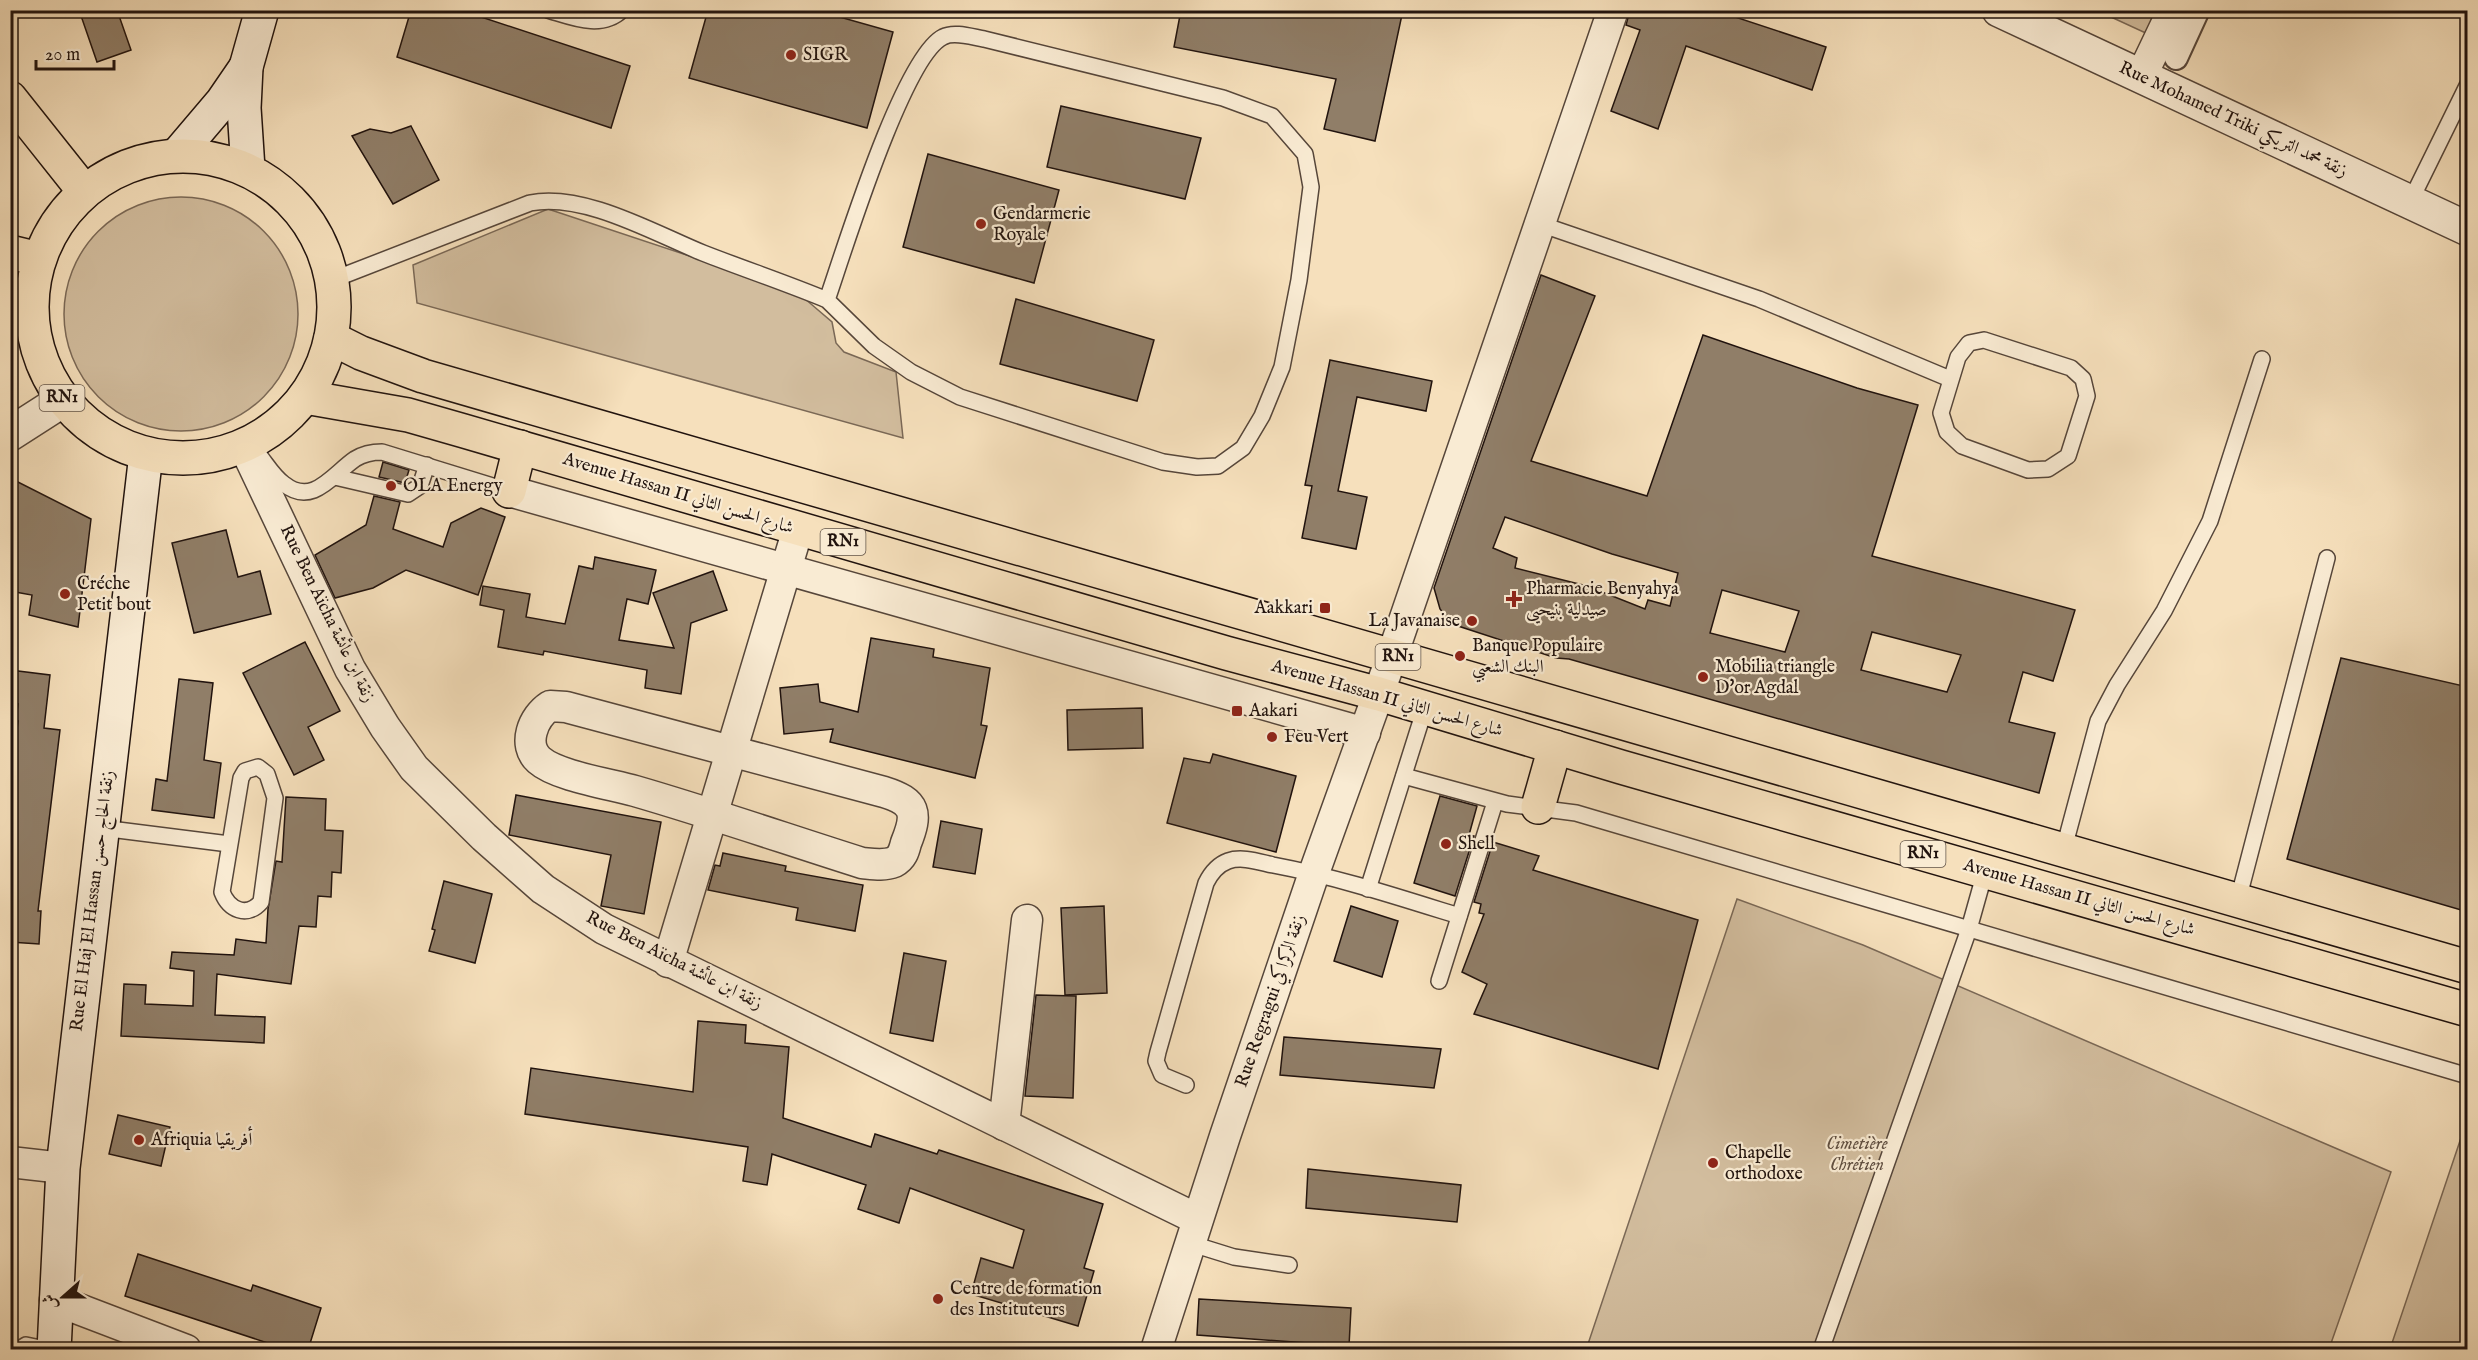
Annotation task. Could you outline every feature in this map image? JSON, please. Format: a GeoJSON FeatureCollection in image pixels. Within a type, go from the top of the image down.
{"type":"FeatureCollection","features":[{"type":"Feature","properties":{"kind":"main road"},"geometry":{"type":"LineString","coordinates":[[248,169],[244,108],[246,67],[262,10]]}},
{"type":"Feature","properties":{"kind":"main road","name":"Rue Mohamed Triki زنقة محمد التريكي"},"geometry":{"type":"LineString","coordinates":[[1999,10],[2468,229]]}},
{"type":"Feature","properties":{"kind":"main road"},"geometry":{"type":"LineString","coordinates":[[177,154],[208,120],[246,67]]}},
{"type":"Feature","properties":{"kind":"main road"},"geometry":{"type":"LineString","coordinates":[[10,98],[84,191]]}},
{"type":"Feature","properties":{"kind":"main road","name":"RN1"},"geometry":{"type":"LineString","coordinates":[[177,154],[213,158],[248,169],[277,188],[302,212],[320,242],[332,280],[334,317],[325,359],[305,397],[288,416],[247,445],[212,456],[179,459],[146,454],[114,442],[87,424],[63,400],[45,370],[21,299],[25,256],[50,234],[64,211],[84,191],[112,172],[144,159],[177,154]]}},
{"type":"Feature","properties":{"kind":"main road","name":"RN1"},"geometry":{"type":"LineString","coordinates":[[331,338],[371,357],[423,376],[2064,848],[2468,967]]}},
{"type":"Feature","properties":{"kind":"main road","name":"Avenue Hassan II شارع الحسن الثاني"},"geometry":{"type":"LineString","coordinates":[[305,397],[408,415],[2468,1010]]}},
{"type":"Feature","properties":{"kind":"main road"},"geometry":{"type":"LineString","coordinates":[[10,435],[63,400]]}},
{"type":"Feature","properties":{"kind":"main road"},"geometry":{"type":"LineString","coordinates":[[509,491],[520,447]]}},
{"type":"Feature","properties":{"kind":"main road","name":"Rue El Haj El Hassan زنقة الحاج حسن"},"geometry":{"type":"LineString","coordinates":[[54,1350],[63,1168],[146,454]]}},
{"type":"Feature","properties":{"kind":"main road"},"geometry":{"type":"LineString","coordinates":[[1538,807],[1555,747]]}},
{"type":"Feature","properties":{"kind":"street","name":"Rue Regragui زنقة الركراكي"},"geometry":{"type":"LineString","coordinates":[[1156,1350],[1193,1231],[1314,873],[1379,694],[1613,10]]}},
{"type":"Feature","properties":{"kind":"street"},"geometry":{"type":"LineString","coordinates":[[2141,77],[2172,10]]}},
{"type":"Feature","properties":{"kind":"street"},"geometry":{"type":"LineString","coordinates":[[2176,58],[2198,10]]}},
{"type":"Feature","properties":{"kind":"street","name":"Rue Ben Aïcha زنقة ابن عائشة"},"geometry":{"type":"LineString","coordinates":[[247,445],[350,669],[385,727],[414,768],[484,837],[543,889],[604,929],[1004,1125],[1193,1231]]}},
{"type":"Feature","properties":{"kind":"street"},"geometry":{"type":"LineString","coordinates":[[509,491],[1365,733]]}},
{"type":"Feature","properties":{"kind":"street"},"geometry":{"type":"LineString","coordinates":[[668,962],[798,529]]}},
{"type":"Feature","properties":{"kind":"street"},"geometry":{"type":"LineString","coordinates":[[550,706],[560,706],[902,798],[912,808],[914,825],[900,858],[892,863],[879,865],[862,863],[711,814],[559,771],[546,765],[531,749],[532,731],[544,710],[550,706]]}},
{"type":"Feature","properties":{"kind":"street"},"geometry":{"type":"LineString","coordinates":[[1004,1125],[1027,920]]}},
{"type":"Feature","properties":{"kind":"street"},"geometry":{"type":"LineString","coordinates":[[10,1162],[63,1168]]}},
{"type":"Feature","properties":{"kind":"street"},"geometry":{"type":"LineString","coordinates":[[55,1300],[186,1350]]}},
{"type":"Feature","properties":{"kind":"lane"},"geometry":{"type":"LineString","coordinates":[[548,10],[591,22],[615,17],[622,10]]}},
{"type":"Feature","properties":{"kind":"lane"},"geometry":{"type":"LineString","coordinates":[[332,280],[530,203],[564,200],[635,223],[705,254],[769,276],[827,300],[874,346],[911,372],[960,397],[1163,462],[1197,467],[1218,466],[1243,448],[1262,416],[1282,367],[1299,280],[1311,187],[1305,154],[1272,116],[1223,98],[984,39],[956,35],[944,36],[928,49],[914,70],[896,108],[827,300]]}},
{"type":"Feature","properties":{"kind":"lane"},"geometry":{"type":"LineString","coordinates":[[2410,202],[2468,84]]}},
{"type":"Feature","properties":{"kind":"lane"},"geometry":{"type":"LineString","coordinates":[[1540,224],[1759,299],[1950,379]]}},
{"type":"Feature","properties":{"kind":"lane"},"geometry":{"type":"LineString","coordinates":[[1984,340],[2071,368],[2083,379],[2087,396],[2068,456],[2048,469],[2028,470],[1962,446],[1947,432],[1941,413],[1950,379],[1958,357],[1969,343],[1984,340]]}},
{"type":"Feature","properties":{"kind":"lane"},"geometry":{"type":"LineString","coordinates":[[2064,848],[2098,721],[2117,685],[2164,612],[2210,520],[2262,359]]}},
{"type":"Feature","properties":{"kind":"lane"},"geometry":{"type":"LineString","coordinates":[[247,445],[283,483],[292,489],[312,491],[322,488],[355,459],[372,452],[392,453],[509,491]]}},
{"type":"Feature","properties":{"kind":"lane"},"geometry":{"type":"LineString","coordinates":[[335,477],[408,494],[420,486],[427,465]]}},
{"type":"Feature","properties":{"kind":"lane"},"geometry":{"type":"LineString","coordinates":[[2238,900],[2327,558]]}},
{"type":"Feature","properties":{"kind":"lane"},"geometry":{"type":"LineString","coordinates":[[1368,889],[1425,708]]}},
{"type":"Feature","properties":{"kind":"lane"},"geometry":{"type":"LineString","coordinates":[[250,768],[262,769],[270,779],[275,798],[261,902],[253,910],[246,912],[233,908],[222,892],[229,844],[242,778],[250,768]]}},
{"type":"Feature","properties":{"kind":"lane"},"geometry":{"type":"LineString","coordinates":[[1404,776],[1495,801],[1587,816],[2468,1076]]}},
{"type":"Feature","properties":{"kind":"lane"},"geometry":{"type":"LineString","coordinates":[[1439,981],[1495,801]]}},
{"type":"Feature","properties":{"kind":"lane"},"geometry":{"type":"LineString","coordinates":[[102,828],[229,844]]}},
{"type":"Feature","properties":{"kind":"lane"},"geometry":{"type":"LineString","coordinates":[[1186,1084],[1162,1075],[1156,1062],[1210,874],[1229,861],[1242,859],[1314,873],[1460,916]]}},
{"type":"Feature","properties":{"kind":"lane"},"geometry":{"type":"LineString","coordinates":[[1821,1350],[1969,929],[1985,872]]}},
{"type":"Feature","properties":{"kind":"lane"},"geometry":{"type":"LineString","coordinates":[[1193,1231],[1234,1257],[1289,1265]]}},
{"type":"Feature","properties":{"kind":"lane"},"geometry":{"type":"LineString","coordinates":[[18,1350],[26,1345],[50,1350]]}},
{"type":"Feature","properties":{"kind":"green space"},"geometry":{"type":"Polygon","coordinates":[[[2098,11],[2142,11],[2158,19],[2150,35],[2098,11]]]}},
{"type":"Feature","properties":{"kind":"green space"},"geometry":{"type":"Polygon","coordinates":[[[181,197],[204,199],[226,206],[246,217],[264,231],[278,249],[289,269],[296,291],[298,314],[296,337],[289,359],[278,379],[264,397],[246,411],[226,422],[204,429],[181,431],[158,429],[136,422],[116,411],[98,397],[84,379],[73,359],[66,337],[64,314],[66,291],[73,269],[84,249],[98,231],[116,217],[136,206],[158,199],[181,197]]]}},
{"type":"Feature","properties":{"kind":"green space"},"geometry":{"type":"Polygon","coordinates":[[[548,209],[783,287],[804,298],[832,322],[836,343],[844,352],[896,372],[903,438],[417,303],[413,265],[548,209]]]}},
{"type":"Feature","properties":{"kind":"green space","name":"Cimetière Chrétien"},"geometry":{"type":"Polygon","coordinates":[[[1737,899],[1863,945],[2391,1172],[2329,1349],[1586,1350],[1737,899]]]}},
{"type":"Feature","properties":{"kind":"green space"},"geometry":{"type":"Polygon","coordinates":[[[2464,1129],[2468,1130],[2467,1349],[2390,1349],[2464,1129]]]}},
{"type":"Feature","properties":{"kind":"building"},"geometry":{"type":"Polygon","coordinates":[[[79,10],[117,10],[131,50],[97,62],[79,10]]]}},
{"type":"Feature","properties":{"kind":"building"},"geometry":{"type":"Polygon","coordinates":[[[411,10],[460,10],[630,66],[611,128],[397,57],[411,10]]]}},
{"type":"Feature","properties":{"kind":"building","name":"SIGR"},"geometry":{"type":"Polygon","coordinates":[[[708,10],[815,10],[893,32],[867,128],[689,78],[708,10]]]}},
{"type":"Feature","properties":{"kind":"building"},"geometry":{"type":"Polygon","coordinates":[[[1181,10],[1403,10],[1375,141],[1324,129],[1336,79],[1174,47],[1181,10]]]}},
{"type":"Feature","properties":{"kind":"building"},"geometry":{"type":"Polygon","coordinates":[[[1630,10],[1714,10],[1826,47],[1812,90],[1686,46],[1658,129],[1611,111],[1640,30],[1626,25],[1630,10]]]}},
{"type":"Feature","properties":{"kind":"building"},"geometry":{"type":"Polygon","coordinates":[[[1061,106],[1201,138],[1185,199],[1047,167],[1061,106]]]}},
{"type":"Feature","properties":{"kind":"building"},"geometry":{"type":"Polygon","coordinates":[[[411,126],[439,180],[393,204],[352,136],[370,129],[391,133],[411,126]]]}},
{"type":"Feature","properties":{"kind":"building"},"geometry":{"type":"Polygon","coordinates":[[[928,154],[1059,190],[1034,283],[903,247],[928,154]]]}},
{"type":"Feature","properties":{"kind":"building"},"geometry":{"type":"Polygon","coordinates":[[[1541,275],[1595,296],[1531,461],[1647,496],[1703,335],[1857,388],[1918,405],[1872,556],[2075,610],[2053,681],[2023,672],[2009,722],[2055,733],[2039,793],[1569,659],[1556,658],[1452,624],[1440,609],[1434,588],[1541,275]],[[1505,517],[1493,548],[1517,558],[1515,568],[1587,586],[1645,609],[1648,600],[1670,606],[1678,573],[1612,554],[1505,517]],[[1722,590],[1710,633],[1785,652],[1799,611],[1722,590]],[[1872,632],[1861,670],[1947,692],[1961,655],[1872,632]]]}},
{"type":"Feature","properties":{"kind":"building"},"geometry":{"type":"Polygon","coordinates":[[[1016,299],[1154,340],[1137,401],[1000,364],[1016,299]]]}},
{"type":"Feature","properties":{"kind":"building"},"geometry":{"type":"Polygon","coordinates":[[[1330,360],[1432,381],[1426,411],[1357,397],[1338,491],[1367,497],[1356,549],[1302,538],[1312,486],[1305,485],[1330,360]]]}},
{"type":"Feature","properties":{"kind":"building"},"geometry":{"type":"Polygon","coordinates":[[[383,462],[409,470],[405,483],[379,477],[383,462]]]}},
{"type":"Feature","properties":{"kind":"building"},"geometry":{"type":"Polygon","coordinates":[[[10,478],[91,519],[78,627],[29,615],[32,595],[10,591],[10,478]]]}},
{"type":"Feature","properties":{"kind":"building"},"geometry":{"type":"Polygon","coordinates":[[[374,496],[400,502],[393,529],[443,547],[451,523],[481,508],[505,517],[478,595],[406,570],[373,588],[335,598],[315,555],[366,525],[374,496]]]}},
{"type":"Feature","properties":{"kind":"building"},"geometry":{"type":"Polygon","coordinates":[[[226,530],[238,577],[260,571],[271,614],[194,633],[172,543],[226,530]]]}},
{"type":"Feature","properties":{"kind":"building"},"geometry":{"type":"Polygon","coordinates":[[[595,557],[656,570],[648,604],[627,599],[619,640],[674,648],[653,593],[713,571],[727,610],[691,623],[681,694],[645,688],[647,670],[544,651],[543,655],[498,647],[504,610],[480,605],[483,586],[530,594],[526,617],[565,624],[579,566],[593,569],[595,557]]]}},
{"type":"Feature","properties":{"kind":"building"},"geometry":{"type":"Polygon","coordinates":[[[871,638],[934,649],[933,657],[990,668],[981,725],[987,726],[975,778],[830,742],[833,729],[784,734],[780,688],[818,684],[820,702],[858,712],[871,638]]]}},
{"type":"Feature","properties":{"kind":"building"},"geometry":{"type":"Polygon","coordinates":[[[305,642],[340,711],[308,727],[324,760],[294,775],[243,673],[305,642]]]}},
{"type":"Feature","properties":{"kind":"building"},"geometry":{"type":"Polygon","coordinates":[[[2341,658],[2468,687],[2468,912],[2287,859],[2341,658]]]}},
{"type":"Feature","properties":{"kind":"building"},"geometry":{"type":"Polygon","coordinates":[[[10,670],[50,675],[44,728],[60,730],[38,911],[41,911],[39,944],[10,942],[10,786],[18,704],[10,703],[10,670]]]}},
{"type":"Feature","properties":{"kind":"building"},"geometry":{"type":"Polygon","coordinates":[[[179,679],[213,683],[204,760],[221,763],[214,818],[152,810],[156,779],[167,781],[179,679]]]}},
{"type":"Feature","properties":{"kind":"building"},"geometry":{"type":"Polygon","coordinates":[[[1142,708],[1143,748],[1068,750],[1067,710],[1142,708]]]}},
{"type":"Feature","properties":{"kind":"building"},"geometry":{"type":"Polygon","coordinates":[[[1213,754],[1296,776],[1276,852],[1167,823],[1184,758],[1210,763],[1213,754]]]}},
{"type":"Feature","properties":{"kind":"building"},"geometry":{"type":"Polygon","coordinates":[[[516,795],[661,822],[644,914],[601,906],[611,855],[509,835],[516,795]]]}},
{"type":"Feature","properties":{"kind":"building","name":"Shell"},"geometry":{"type":"Polygon","coordinates":[[[1440,796],[1477,806],[1469,835],[1474,836],[1455,896],[1414,883],[1440,796]]]}},
{"type":"Feature","properties":{"kind":"building"},"geometry":{"type":"Polygon","coordinates":[[[286,797],[326,799],[325,830],[343,831],[341,873],[332,872],[331,897],[318,896],[316,927],[299,926],[291,984],[217,974],[215,1015],[265,1017],[264,1043],[121,1036],[124,984],[146,985],[145,1004],[193,1006],[194,971],[170,968],[172,952],[234,955],[236,939],[266,943],[268,909],[276,861],[282,862],[286,797]]]}},
{"type":"Feature","properties":{"kind":"building"},"geometry":{"type":"Polygon","coordinates":[[[941,821],[982,829],[975,874],[933,867],[941,821]]]}},
{"type":"Feature","properties":{"kind":"building"},"geometry":{"type":"Polygon","coordinates":[[[1493,842],[1539,856],[1533,870],[1698,920],[1658,1069],[1474,1014],[1487,984],[1462,972],[1484,914],[1479,913],[1481,904],[1474,902],[1493,842]]]}},
{"type":"Feature","properties":{"kind":"building"},"geometry":{"type":"Polygon","coordinates":[[[723,853],[786,866],[785,871],[863,885],[855,931],[796,920],[798,908],[708,890],[715,865],[720,866],[723,853]]]}},
{"type":"Feature","properties":{"kind":"building"},"geometry":{"type":"Polygon","coordinates":[[[444,881],[492,894],[475,963],[429,951],[444,881]]]}},
{"type":"Feature","properties":{"kind":"building"},"geometry":{"type":"Polygon","coordinates":[[[1104,906],[1107,993],[1065,995],[1061,908],[1104,906]]]}},
{"type":"Feature","properties":{"kind":"building"},"geometry":{"type":"Polygon","coordinates":[[[1351,906],[1398,921],[1382,977],[1334,961],[1351,906]]]}},
{"type":"Feature","properties":{"kind":"building"},"geometry":{"type":"Polygon","coordinates":[[[904,953],[946,961],[933,1041],[890,1033],[904,953]]]}},
{"type":"Feature","properties":{"kind":"building"},"geometry":{"type":"Polygon","coordinates":[[[1036,995],[1076,996],[1073,1098],[1025,1096],[1036,995]]]}},
{"type":"Feature","properties":{"kind":"building"},"geometry":{"type":"Polygon","coordinates":[[[698,1021],[746,1025],[745,1043],[789,1047],[783,1118],[871,1147],[875,1134],[937,1154],[939,1150],[1103,1204],[1084,1268],[1094,1271],[1078,1326],[971,1294],[981,1258],[1013,1268],[1024,1230],[910,1188],[899,1223],[858,1209],[866,1185],[772,1154],[767,1185],[743,1181],[748,1147],[525,1114],[531,1068],[693,1092],[698,1021]]]}},
{"type":"Feature","properties":{"kind":"building"},"geometry":{"type":"Polygon","coordinates":[[[1284,1037],[1441,1049],[1434,1088],[1280,1075],[1284,1037]]]}},
{"type":"Feature","properties":{"kind":"building","name":"Afriquia أفريقيا"},"geometry":{"type":"Polygon","coordinates":[[[118,1115],[170,1127],[161,1166],[109,1154],[118,1115]]]}},
{"type":"Feature","properties":{"kind":"building"},"geometry":{"type":"Polygon","coordinates":[[[1308,1169],[1461,1185],[1457,1222],[1306,1208],[1308,1169]]]}},
{"type":"Feature","properties":{"kind":"building"},"geometry":{"type":"Polygon","coordinates":[[[138,1254],[251,1291],[253,1285],[321,1308],[308,1350],[289,1350],[125,1296],[138,1254]]]}},
{"type":"Feature","properties":{"kind":"building"},"geometry":{"type":"Polygon","coordinates":[[[1199,1299],[1351,1308],[1349,1346],[1197,1335],[1199,1299]]]}},
{"type":"Feature","properties":{"kind":"place","name":"SIGR"},"geometry":{"type":"Point","coordinates":[791,55]}},
{"type":"Feature","properties":{"kind":"place","name":"Gendarmerie Royale"},"geometry":{"type":"Point","coordinates":[981,224]}},
{"type":"Feature","properties":{"kind":"place","name":"OLA Energy"},"geometry":{"type":"Point","coordinates":[391,486]}},
{"type":"Feature","properties":{"kind":"place","name":"Créche Petit bout"},"geometry":{"type":"Point","coordinates":[65,594]}},
{"type":"Feature","properties":{"kind":"place","name":"Pharmacie Benyahya صيدلية بنيحيى"},"geometry":{"type":"Point","coordinates":[1514,599]}},
{"type":"Feature","properties":{"kind":"place","name":"Aakkari"},"geometry":{"type":"Point","coordinates":[1325,608]}},
{"type":"Feature","properties":{"kind":"place","name":"La Javanaise"},"geometry":{"type":"Point","coordinates":[1472,621]}},
{"type":"Feature","properties":{"kind":"place","name":"Banque Populaire البنك الشعبي"},"geometry":{"type":"Point","coordinates":[1460,656]}},
{"type":"Feature","properties":{"kind":"place","name":"Mobilia triangle D'or Agdal"},"geometry":{"type":"Point","coordinates":[1703,677]}},
{"type":"Feature","properties":{"kind":"place","name":"Aakari"},"geometry":{"type":"Point","coordinates":[1237,711]}},
{"type":"Feature","properties":{"kind":"place","name":"Feu Vert"},"geometry":{"type":"Point","coordinates":[1272,737]}},
{"type":"Feature","properties":{"kind":"place","name":"Shell"},"geometry":{"type":"Point","coordinates":[1446,844]}},
{"type":"Feature","properties":{"kind":"place","name":"Afriquia أفريقيا"},"geometry":{"type":"Point","coordinates":[139,1140]}},
{"type":"Feature","properties":{"kind":"place","name":"Chapelle orthodoxe"},"geometry":{"type":"Point","coordinates":[1713,1163]}},
{"type":"Feature","properties":{"kind":"place","name":"Centre de formation des Instituteurs"},"geometry":{"type":"Point","coordinates":[938,1299]}}]}
